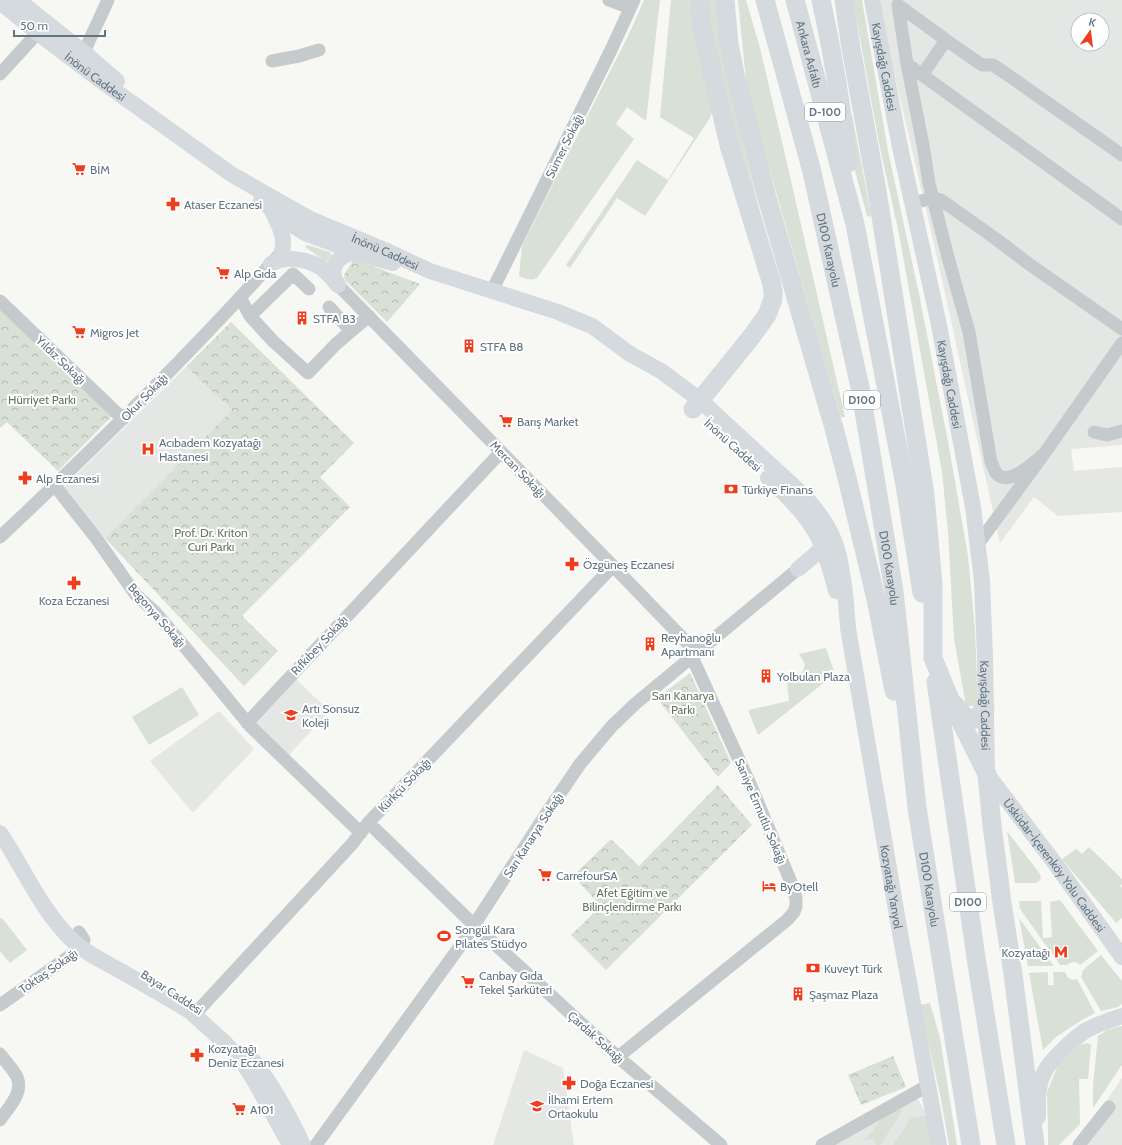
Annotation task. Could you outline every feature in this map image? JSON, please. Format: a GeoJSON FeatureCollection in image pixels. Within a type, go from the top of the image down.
{"type":"FeatureCollection","features":[{"type":"Feature","properties":{"kind":"highway"},"geometry":{"type":"LineString","coordinates":[[696,404],[765,319],[771,305],[773,294],[771,280],[729,145],[702,28],[699,0]]}},
{"type":"Feature","properties":{"kind":"highway"},"geometry":{"type":"LineString","coordinates":[[725,0],[729,44],[736,79],[767,198],[834,428],[876,599],[917,808]]}},
{"type":"Feature","properties":{"kind":"highway","name":"D100 Karayolu"},"geometry":{"type":"LineString","coordinates":[[765,0],[811,168],[860,387],[894,591],[917,808],[972,1145]]}},
{"type":"Feature","properties":{"kind":"highway","name":"Ankara Asfaltı"},"geometry":{"type":"LineString","coordinates":[[795,0],[855,224]]}},
{"type":"Feature","properties":{"kind":"highway"},"geometry":{"type":"LineString","coordinates":[[820,0],[844,120],[855,224]]}},
{"type":"Feature","properties":{"kind":"highway"},"geometry":{"type":"LineString","coordinates":[[844,0],[851,48],[878,191],[925,495],[933,585],[933,658]]}},
{"type":"Feature","properties":{"kind":"highway","name":"D100"},"geometry":{"type":"LineString","coordinates":[[855,224],[905,485],[933,658],[977,964],[1006,1145]]}},
{"type":"Feature","properties":{"kind":"highway","name":"D100"},"geometry":{"type":"LineString","coordinates":[[933,658],[951,702],[987,774],[1001,896],[1014,981],[1035,1145]]}},
{"type":"Feature","properties":{"kind":"highway"},"geometry":{"type":"LineString","coordinates":[[951,702],[966,718],[977,719],[985,707]]}},
{"type":"Feature","properties":{"kind":"main road","name":"İnönü Caddesi"},"geometry":{"type":"LineString","coordinates":[[18,0],[42,28],[111,88],[305,225],[389,252],[430,271],[558,312],[586,324],[607,336],[630,354],[661,371],[696,404],[802,494],[812,504],[816,521]]}},
{"type":"Feature","properties":{"kind":"main road","name":"Kayışdağı Caddesi"},"geometry":{"type":"LineString","coordinates":[[872,0],[897,132],[933,295],[973,506],[982,580],[987,774]]}},
{"type":"Feature","properties":{"kind":"main road","name":"İnönü Caddesi"},"geometry":{"type":"LineString","coordinates":[[0,2],[84,52],[132,94],[155,119]]}},
{"type":"Feature","properties":{"kind":"main road"},"geometry":{"type":"LineString","coordinates":[[231,174],[271,209],[305,225],[311,235],[361,254],[399,265],[430,271]]}},
{"type":"Feature","properties":{"kind":"main road"},"geometry":{"type":"LineString","coordinates":[[271,209],[282,235],[282,251]]}},
{"type":"Feature","properties":{"kind":"main road"},"geometry":{"type":"LineString","coordinates":[[282,251],[305,225]]}},
{"type":"Feature","properties":{"kind":"main road"},"geometry":{"type":"LineString","coordinates":[[338,285],[333,273],[337,262],[345,255],[351,253],[361,254]]}},
{"type":"Feature","properties":{"kind":"main road"},"geometry":{"type":"LineString","coordinates":[[271,264],[277,260],[284,259],[296,259],[310,262],[322,269],[338,285]]}},
{"type":"Feature","properties":{"kind":"main road"},"geometry":{"type":"LineString","coordinates":[[798,569],[826,544],[828,538],[827,530],[816,521]]}},
{"type":"Feature","properties":{"kind":"main road"},"geometry":{"type":"LineString","coordinates":[[798,569],[811,548],[816,521]]}},
{"type":"Feature","properties":{"kind":"main road"},"geometry":{"type":"LineString","coordinates":[[816,521],[836,544],[840,559],[846,600],[848,628]]}},
{"type":"Feature","properties":{"kind":"main road"},"geometry":{"type":"LineString","coordinates":[[823,548],[841,612],[848,628]]}},
{"type":"Feature","properties":{"kind":"main road"},"geometry":{"type":"LineString","coordinates":[[798,569],[809,566],[817,566],[828,571],[832,577]]}},
{"type":"Feature","properties":{"kind":"main road","name":"Kozyatağı Yanyol"},"geometry":{"type":"LineString","coordinates":[[848,628],[899,926],[939,1145]]}},
{"type":"Feature","properties":{"kind":"main road","name":"Üsküdar-İçerenköy Yolu Caddesi"},"geometry":{"type":"LineString","coordinates":[[987,774],[1122,957]]}},
{"type":"Feature","properties":{"kind":"main road","name":"Bayar Caddesi"},"geometry":{"type":"LineString","coordinates":[[0,832],[36,894],[47,918],[81,948],[197,1012],[236,1040],[256,1063],[269,1082],[287,1112],[303,1145]]}},
{"type":"Feature","properties":{"kind":"main road","name":"Bayar Caddesi"},"geometry":{"type":"LineString","coordinates":[[17,860],[79,932],[91,942],[185,998],[242,1061],[290,1145]]}},
{"type":"Feature","properties":{"kind":"main road"},"geometry":{"type":"LineString","coordinates":[[1038,1145],[1038,1097],[1043,1075],[1054,1057],[1085,1032],[1102,1023],[1122,1016]]}},
{"type":"Feature","properties":{"kind":"street"},"geometry":{"type":"LineString","coordinates":[[84,52],[108,0]]}},
{"type":"Feature","properties":{"kind":"street"},"geometry":{"type":"LineString","coordinates":[[609,0],[632,4]]}},
{"type":"Feature","properties":{"kind":"street","name":"Sümer Sokağı"},"geometry":{"type":"LineString","coordinates":[[492,291],[610,52],[632,4]]}},
{"type":"Feature","properties":{"kind":"street"},"geometry":{"type":"LineString","coordinates":[[1044,454],[1015,476],[1008,478],[1000,477],[991,462],[970,332],[949,261],[929,183],[907,64],[898,5],[982,65],[993,65],[1122,154]]}},
{"type":"Feature","properties":{"kind":"street"},"geometry":{"type":"LineString","coordinates":[[0,74],[42,28]]}},
{"type":"Feature","properties":{"kind":"street"},"geometry":{"type":"LineString","coordinates":[[922,75],[946,40]]}},
{"type":"Feature","properties":{"kind":"street"},"geometry":{"type":"LineString","coordinates":[[272,61],[294,58],[318,50]]}},
{"type":"Feature","properties":{"kind":"street"},"geometry":{"type":"LineString","coordinates":[[907,64],[1122,219]]}},
{"type":"Feature","properties":{"kind":"street"},"geometry":{"type":"LineString","coordinates":[[913,203],[933,198],[941,200],[1122,329]]}},
{"type":"Feature","properties":{"kind":"street","name":"Okur Sokağı"},"geometry":{"type":"LineString","coordinates":[[0,537],[55,486],[123,419],[282,251]]}},
{"type":"Feature","properties":{"kind":"street"},"geometry":{"type":"LineString","coordinates":[[250,316],[293,274],[309,289]]}},
{"type":"Feature","properties":{"kind":"street","name":"Mercan Sokağı"},"geometry":{"type":"LineString","coordinates":[[338,285],[613,566],[694,655]]}},
{"type":"Feature","properties":{"kind":"street"},"geometry":{"type":"LineString","coordinates":[[240,297],[250,316],[273,341],[308,373],[336,344],[369,316]]}},
{"type":"Feature","properties":{"kind":"street","name":"Yıldız Sokağı"},"geometry":{"type":"LineString","coordinates":[[0,301],[123,419]]}},
{"type":"Feature","properties":{"kind":"street"},"geometry":{"type":"LineString","coordinates":[[329,307],[351,331]]}},
{"type":"Feature","properties":{"kind":"street"},"geometry":{"type":"LineString","coordinates":[[978,544],[1044,454],[1122,343]]}},
{"type":"Feature","properties":{"kind":"street"},"geometry":{"type":"LineString","coordinates":[[1094,432],[1107,435],[1122,432]]}},
{"type":"Feature","properties":{"kind":"street","name":"Rıfkıbey Sokağı"},"geometry":{"type":"LineString","coordinates":[[247,723],[501,452]]}},
{"type":"Feature","properties":{"kind":"street","name":"Begonya Sokağı"},"geometry":{"type":"LineString","coordinates":[[55,486],[96,538],[136,595],[155,612],[247,723]]}},
{"type":"Feature","properties":{"kind":"street","name":"Kürkçü Sokağı"},"geometry":{"type":"LineString","coordinates":[[197,1012],[352,844],[368,823],[613,566]]}},
{"type":"Feature","properties":{"kind":"street","name":"Sarı Kanarya Sokağı"},"geometry":{"type":"LineString","coordinates":[[316,1145],[452,958],[548,811],[589,752],[626,712],[798,569]]}},
{"type":"Feature","properties":{"kind":"street","name":"Saniye Ermutlu Sokağı"},"geometry":{"type":"LineString","coordinates":[[618,1057],[787,920],[794,912],[796,906],[796,898],[793,887],[770,830],[694,655]]}},
{"type":"Feature","properties":{"kind":"street"},"geometry":{"type":"LineString","coordinates":[[247,723],[361,833]]}},
{"type":"Feature","properties":{"kind":"street","name":"Çardak Sokağı"},"geometry":{"type":"LineString","coordinates":[[374,829],[474,925],[618,1057],[721,1145]]}},
{"type":"Feature","properties":{"kind":"street","name":"Toktaş Sokağı"},"geometry":{"type":"LineString","coordinates":[[0,1005],[81,948],[84,941],[79,932]]}},
{"type":"Feature","properties":{"kind":"street"},"geometry":{"type":"LineString","coordinates":[[0,1054],[17,1077],[18,1085],[14,1099],[0,1120]]}},
{"type":"Feature","properties":{"kind":"street"},"geometry":{"type":"LineString","coordinates":[[822,1145],[929,1085]]}},
{"type":"Feature","properties":{"kind":"street"},"geometry":{"type":"LineString","coordinates":[[1080,1145],[1109,1107]]}},
{"type":"Feature","properties":{"kind":"shaded area"},"geometry":{"type":"Polygon","coordinates":[[[877,0],[1122,0],[1122,445],[1071,449],[1074,471],[1122,467],[1122,512],[1058,516],[1034,497],[1000,543],[934,244],[877,0]]]}},
{"type":"Feature","properties":{"kind":"shaded area","name":"Acıbadem Kozyatağı Hastanesi"},"geometry":{"type":"Polygon","coordinates":[[[186,367],[232,410],[105,538],[62,489],[186,367]]]}},
{"type":"Feature","properties":{"kind":"shaded area","name":"Artı Sonsuz Koleji"},"geometry":{"type":"Polygon","coordinates":[[[294,677],[329,711],[287,757],[251,719],[294,677]]]}},
{"type":"Feature","properties":{"kind":"shaded area"},"geometry":{"type":"Polygon","coordinates":[[[219,711],[254,749],[193,813],[150,761],[219,711]]]}},
{"type":"Feature","properties":{"kind":"shaded area","name":"İlhami Ertem Ortaokulu"},"geometry":{"type":"Polygon","coordinates":[[[524,1050],[563,1068],[574,1145],[493,1145],[524,1050]]]}},
{"type":"Feature","properties":{"kind":"shaded area"},"geometry":{"type":"Polygon","coordinates":[[[1122,1078],[1122,1145],[1089,1145],[1079,1135],[1101,1109],[1122,1078]]]}},
{"type":"Feature","properties":{"kind":"shaded area"},"geometry":{"type":"Polygon","coordinates":[[[915,1093],[928,1118],[933,1145],[825,1145],[915,1093]]]}},
{"type":"Feature","properties":{"kind":"green space"},"geometry":{"type":"Polygon","coordinates":[[[644,0],[660,0],[646,121],[627,107],[616,124],[634,139],[537,278],[528,279],[519,276],[522,246],[629,34],[644,0]]]}},
{"type":"Feature","properties":{"kind":"green space"},"geometry":{"type":"Polygon","coordinates":[[[671,0],[689,0],[712,112],[710,118],[645,216],[617,198],[570,268],[566,265],[637,160],[668,180],[694,138],[660,117],[671,0]]]}},
{"type":"Feature","properties":{"kind":"green space"},"geometry":{"type":"Polygon","coordinates":[[[704,0],[723,0],[742,140],[760,212],[774,259],[745,180],[704,0]]]}},
{"type":"Feature","properties":{"kind":"green space"},"geometry":{"type":"Polygon","coordinates":[[[738,0],[746,0],[760,48],[845,417],[841,417],[754,115],[746,81],[738,0]]]}},
{"type":"Feature","properties":{"kind":"green space"},"geometry":{"type":"Polygon","coordinates":[[[853,0],[862,0],[888,151],[919,294],[949,447],[968,556],[975,629],[978,706],[966,706],[954,638],[948,532],[942,472],[899,234],[879,143],[853,0]]]}},
{"type":"Feature","properties":{"kind":"green space"},"geometry":{"type":"Polygon","coordinates":[[[851,115],[871,214],[870,217],[867,216],[853,163],[851,115]]]}},
{"type":"Feature","properties":{"kind":"green space"},"geometry":{"type":"Polygon","coordinates":[[[307,245],[330,252],[332,255],[327,262],[305,247],[307,245]]]}},
{"type":"Feature","properties":{"kind":"green space"},"geometry":{"type":"Polygon","coordinates":[[[354,259],[420,284],[387,322],[345,280],[344,275],[354,259]]]}},
{"type":"Feature","properties":{"kind":"green space","name":"Hürriyet Parkı"},"geometry":{"type":"Polygon","coordinates":[[[0,301],[114,414],[58,471],[7,422],[0,428],[0,301]]]}},
{"type":"Feature","properties":{"kind":"green space","name":"Prof. Dr. Kriton Curi Parkı"},"geometry":{"type":"Polygon","coordinates":[[[231,322],[354,443],[320,477],[350,507],[242,616],[278,651],[244,686],[105,538],[232,410],[186,367],[231,322]]]}},
{"type":"Feature","properties":{"kind":"green space"},"geometry":{"type":"Polygon","coordinates":[[[826,648],[835,674],[758,735],[748,710],[789,701],[786,673],[793,677],[803,671],[805,664],[799,654],[826,648]]]}},
{"type":"Feature","properties":{"kind":"green space","name":"Sarı Kanarya Parkı"},"geometry":{"type":"Polygon","coordinates":[[[690,673],[731,763],[718,777],[657,698],[690,673]]]}},
{"type":"Feature","properties":{"kind":"green space"},"geometry":{"type":"Polygon","coordinates":[[[182,687],[199,715],[149,745],[132,717],[182,687]]]}},
{"type":"Feature","properties":{"kind":"green space","name":"Afet Eğitim ve Bilinçlendirme Parkı"},"geometry":{"type":"Polygon","coordinates":[[[718,785],[752,825],[606,970],[571,935],[601,906],[573,876],[611,839],[639,866],[718,785]]]}},
{"type":"Feature","properties":{"kind":"green space"},"geometry":{"type":"Polygon","coordinates":[[[1007,831],[1040,874],[1041,878],[1036,883],[1015,883],[1007,831]]]}},
{"type":"Feature","properties":{"kind":"green space"},"geometry":{"type":"Polygon","coordinates":[[[1089,847],[1122,879],[1122,884],[1120,886],[1122,888],[1122,918],[1116,923],[1062,859],[1076,849],[1082,854],[1089,847]]]}},
{"type":"Feature","properties":{"kind":"green space"},"geometry":{"type":"Polygon","coordinates":[[[1060,900],[1098,951],[1080,965],[1074,962],[1067,965],[1060,965],[1020,909],[1019,901],[1041,901],[1043,938],[1052,937],[1050,902],[1060,900]]]}},
{"type":"Feature","properties":{"kind":"green space"},"geometry":{"type":"Polygon","coordinates":[[[2,918],[27,950],[10,963],[0,951],[0,919],[2,918]]]}},
{"type":"Feature","properties":{"kind":"green space"},"geometry":{"type":"Polygon","coordinates":[[[1019,918],[1054,966],[1028,966],[1019,918]]]}},
{"type":"Feature","properties":{"kind":"green space"},"geometry":{"type":"Polygon","coordinates":[[[1101,955],[1122,981],[1122,1004],[1118,1007],[1101,1011],[1081,977],[1083,970],[1101,955]]]}},
{"type":"Feature","properties":{"kind":"green space"},"geometry":{"type":"Polygon","coordinates":[[[1048,972],[1048,985],[1054,985],[1053,972],[1065,972],[1068,978],[1074,980],[1077,979],[1095,1013],[1056,1037],[1043,1050],[1029,973],[1048,972]]]}},
{"type":"Feature","properties":{"kind":"green space"},"geometry":{"type":"Polygon","coordinates":[[[930,1003],[940,1038],[957,1145],[949,1145],[941,1099],[920,1005],[930,1003]]]}},
{"type":"Feature","properties":{"kind":"green space"},"geometry":{"type":"Polygon","coordinates":[[[1122,1026],[1122,1065],[1093,1108],[1093,1085],[1098,1036],[1107,1030],[1122,1026]]]}},
{"type":"Feature","properties":{"kind":"green space"},"geometry":{"type":"Polygon","coordinates":[[[1087,1043],[1091,1045],[1088,1079],[1079,1079],[1080,1124],[1059,1145],[1048,1145],[1047,1092],[1059,1063],[1080,1045],[1087,1043]]]}},
{"type":"Feature","properties":{"kind":"green space"},"geometry":{"type":"Polygon","coordinates":[[[893,1056],[906,1087],[861,1105],[848,1075],[893,1056]]]}},
{"type":"Feature","properties":{"kind":"green space"},"geometry":{"type":"Polygon","coordinates":[[[899,1109],[903,1110],[880,1145],[876,1145],[874,1140],[869,1139],[865,1141],[881,1119],[899,1109]]]}},
{"type":"Feature","properties":{"kind":"green space"},"geometry":{"type":"Polygon","coordinates":[[[925,1116],[928,1118],[933,1145],[893,1145],[911,1118],[925,1116]]]}},
{"type":"Feature","properties":{"kind":"place","name":"BİM"},"geometry":{"type":"Point","coordinates":[79,169]}},
{"type":"Feature","properties":{"kind":"place","name":"Ataser Eczanesi"},"geometry":{"type":"Point","coordinates":[173,204]}},
{"type":"Feature","properties":{"kind":"place","name":"Alp Gıda"},"geometry":{"type":"Point","coordinates":[223,273]}},
{"type":"Feature","properties":{"kind":"place","name":"STFA B3"},"geometry":{"type":"Point","coordinates":[302,318]}},
{"type":"Feature","properties":{"kind":"place","name":"Migros Jet"},"geometry":{"type":"Point","coordinates":[79,332]}},
{"type":"Feature","properties":{"kind":"place","name":"STFA B8"},"geometry":{"type":"Point","coordinates":[469,346]}},
{"type":"Feature","properties":{"kind":"place","name":"Barış Market"},"geometry":{"type":"Point","coordinates":[506,421]}},
{"type":"Feature","properties":{"kind":"place","name":"Acıbadem Kozyatağı Hastanesi"},"geometry":{"type":"Point","coordinates":[148,449]}},
{"type":"Feature","properties":{"kind":"place","name":"Alp Eczanesi"},"geometry":{"type":"Point","coordinates":[25,478]}},
{"type":"Feature","properties":{"kind":"place","name":"Türkiye Finans"},"geometry":{"type":"Point","coordinates":[731,489]}},
{"type":"Feature","properties":{"kind":"place","name":"Özgüneş Eczanesi"},"geometry":{"type":"Point","coordinates":[572,564]}},
{"type":"Feature","properties":{"kind":"place","name":"Koza Eczanesi"},"geometry":{"type":"Point","coordinates":[74,583]}},
{"type":"Feature","properties":{"kind":"place","name":"Reyhanoğlu Apartmanı"},"geometry":{"type":"Point","coordinates":[650,644]}},
{"type":"Feature","properties":{"kind":"place","name":"Yolbulan Plaza"},"geometry":{"type":"Point","coordinates":[766,676]}},
{"type":"Feature","properties":{"kind":"place","name":"Artı Sonsuz Koleji"},"geometry":{"type":"Point","coordinates":[291,715]}},
{"type":"Feature","properties":{"kind":"place","name":"CarrefourSA"},"geometry":{"type":"Point","coordinates":[545,875]}},
{"type":"Feature","properties":{"kind":"place","name":"ByOtell"},"geometry":{"type":"Point","coordinates":[769,886]}},
{"type":"Feature","properties":{"kind":"place","name":"Songül Kara Pilates Stüdyo"},"geometry":{"type":"Point","coordinates":[444,936]}},
{"type":"Feature","properties":{"kind":"place","name":"Kozyatağı"},"geometry":{"type":"Point","coordinates":[1061,952]}},
{"type":"Feature","properties":{"kind":"place","name":"Kuveyt Türk"},"geometry":{"type":"Point","coordinates":[813,968]}},
{"type":"Feature","properties":{"kind":"place","name":"Canbay Gıda Tekel Şarküteri"},"geometry":{"type":"Point","coordinates":[468,982]}},
{"type":"Feature","properties":{"kind":"place","name":"Şaşmaz Plaza"},"geometry":{"type":"Point","coordinates":[798,994]}},
{"type":"Feature","properties":{"kind":"place","name":"Kozyatağı Deniz Eczanesi"},"geometry":{"type":"Point","coordinates":[197,1055]}},
{"type":"Feature","properties":{"kind":"place","name":"Doğa Eczanesi"},"geometry":{"type":"Point","coordinates":[569,1083]}},
{"type":"Feature","properties":{"kind":"place","name":"İlhami Ertem Ortaokulu"},"geometry":{"type":"Point","coordinates":[537,1106]}},
{"type":"Feature","properties":{"kind":"place","name":"A101"},"geometry":{"type":"Point","coordinates":[239,1109]}}]}
